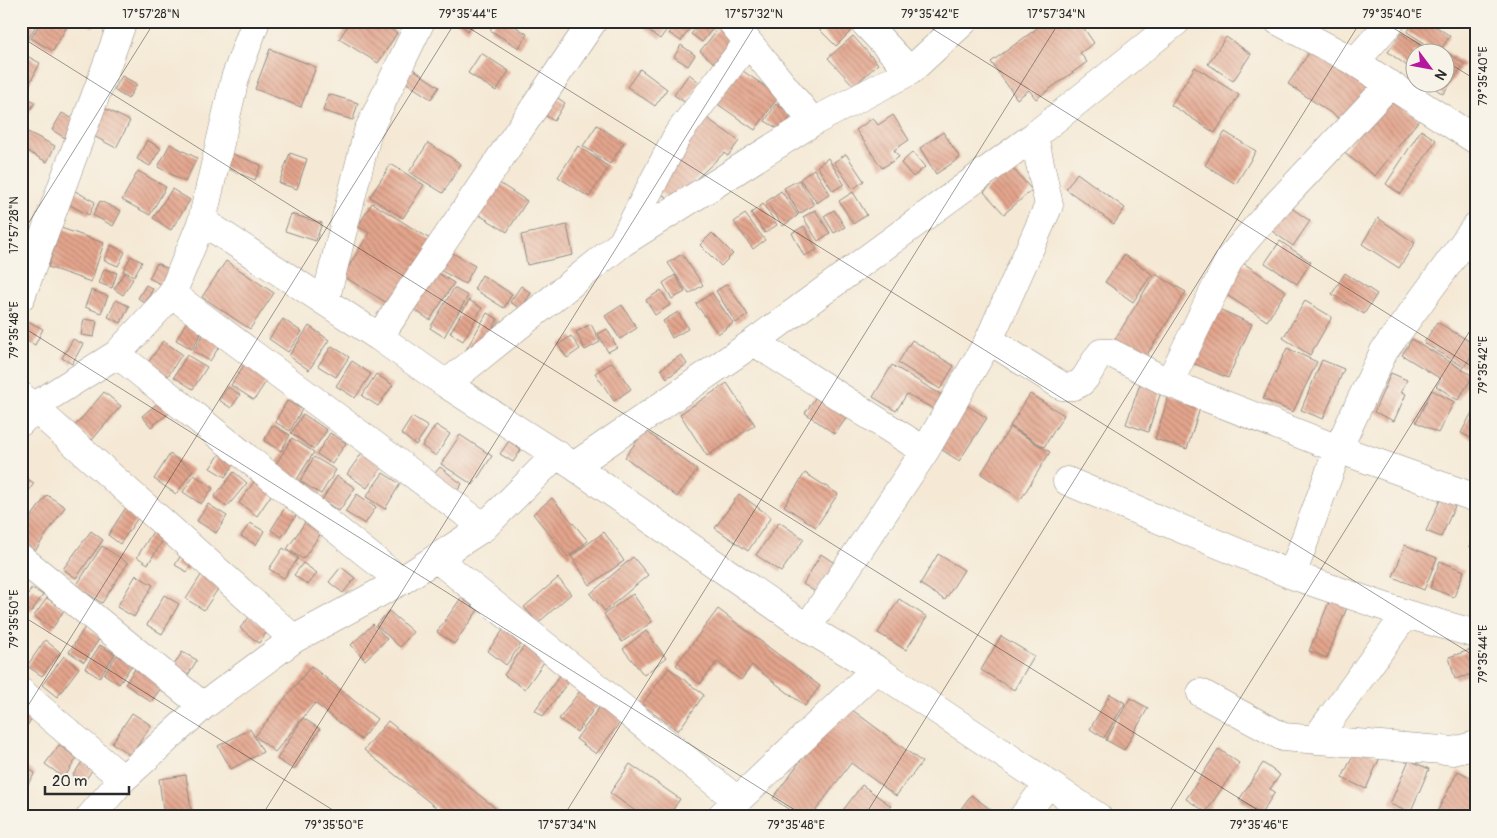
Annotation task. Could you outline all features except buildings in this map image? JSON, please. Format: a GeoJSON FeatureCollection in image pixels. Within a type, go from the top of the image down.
{"type":"FeatureCollection","features":[{"type":"Feature","properties":{"kind":"street"},"geometry":{"type":"LineString","coordinates":[[21,296],[124,21]]}},
{"type":"Feature","properties":{"kind":"street"},"geometry":{"type":"LineString","coordinates":[[256,21],[235,78],[202,221],[172,294],[117,354],[25,408],[294,639]]}},
{"type":"Feature","properties":{"kind":"street"},"geometry":{"type":"LineString","coordinates":[[325,301],[368,131],[421,21]]}},
{"type":"Feature","properties":{"kind":"street"},"geometry":{"type":"LineString","coordinates":[[379,337],[593,21]]}},
{"type":"Feature","properties":{"kind":"street"},"geometry":{"type":"LineString","coordinates":[[731,21],[813,122]]}},
{"type":"Feature","properties":{"kind":"street"},"geometry":{"type":"LineString","coordinates":[[863,21],[910,71]]}},
{"type":"Feature","properties":{"kind":"street"},"geometry":{"type":"LineString","coordinates":[[446,384],[622,243],[813,122],[910,71],[964,21]]}},
{"type":"Feature","properties":{"kind":"street"},"geometry":{"type":"LineString","coordinates":[[90,817],[123,779],[204,706],[294,639],[401,581],[484,527],[566,460],[754,342],[1034,136],[1177,21]]}},
{"type":"Feature","properties":{"kind":"street"},"geometry":{"type":"LineString","coordinates":[[1278,21],[1355,62],[1476,140]]}},
{"type":"Feature","properties":{"kind":"street"},"geometry":{"type":"LineString","coordinates":[[1355,62],[1391,21]]}},
{"type":"Feature","properties":{"kind":"street"},"geometry":{"type":"LineString","coordinates":[[622,243],[678,134],[748,42]]}},
{"type":"Feature","properties":{"kind":"street"},"geometry":{"type":"LineString","coordinates":[[1169,383],[1230,258],[1267,215],[1390,84]]}},
{"type":"Feature","properties":{"kind":"street"},"geometry":{"type":"LineString","coordinates":[[808,628],[925,451],[989,340],[1049,205],[1034,136]]}},
{"type":"Feature","properties":{"kind":"street"},"geometry":{"type":"LineString","coordinates":[[202,221],[379,337],[446,384],[566,460],[808,628],[876,669],[1098,817]]}},
{"type":"Feature","properties":{"kind":"street"},"geometry":{"type":"LineString","coordinates":[[1292,575],[1338,449],[1384,351],[1476,226]]}},
{"type":"Feature","properties":{"kind":"street"},"geometry":{"type":"LineString","coordinates":[[172,294],[484,527]]}},
{"type":"Feature","properties":{"kind":"street"},"geometry":{"type":"LineString","coordinates":[[989,340],[1062,386],[1072,387],[1081,384],[1101,354],[1111,353],[1169,383],[1338,449],[1476,498]]}},
{"type":"Feature","properties":{"kind":"street"},"geometry":{"type":"LineString","coordinates":[[754,342],[925,451]]}},
{"type":"Feature","properties":{"kind":"street"},"geometry":{"type":"LineString","coordinates":[[117,354],[401,581]]}},
{"type":"Feature","properties":{"kind":"street"},"geometry":{"type":"LineString","coordinates":[[1067,482],[1292,575],[1406,614],[1476,634]]}},
{"type":"Feature","properties":{"kind":"street"},"geometry":{"type":"LineString","coordinates":[[21,558],[204,706]]}},
{"type":"Feature","properties":{"kind":"street"},"geometry":{"type":"LineString","coordinates":[[436,558],[729,808],[876,669]]}},
{"type":"Feature","properties":{"kind":"street"},"geometry":{"type":"LineString","coordinates":[[1315,740],[1406,614]]}},
{"type":"Feature","properties":{"kind":"street"},"geometry":{"type":"LineString","coordinates":[[21,692],[123,779]]}},
{"type":"Feature","properties":{"kind":"street"},"geometry":{"type":"LineString","coordinates":[[1201,693],[1283,737],[1454,751],[1476,745]]}},
{"type":"Feature","properties":{"kind":"street"},"geometry":{"type":"LineString","coordinates":[[1023,817],[1048,784]]}}]}
